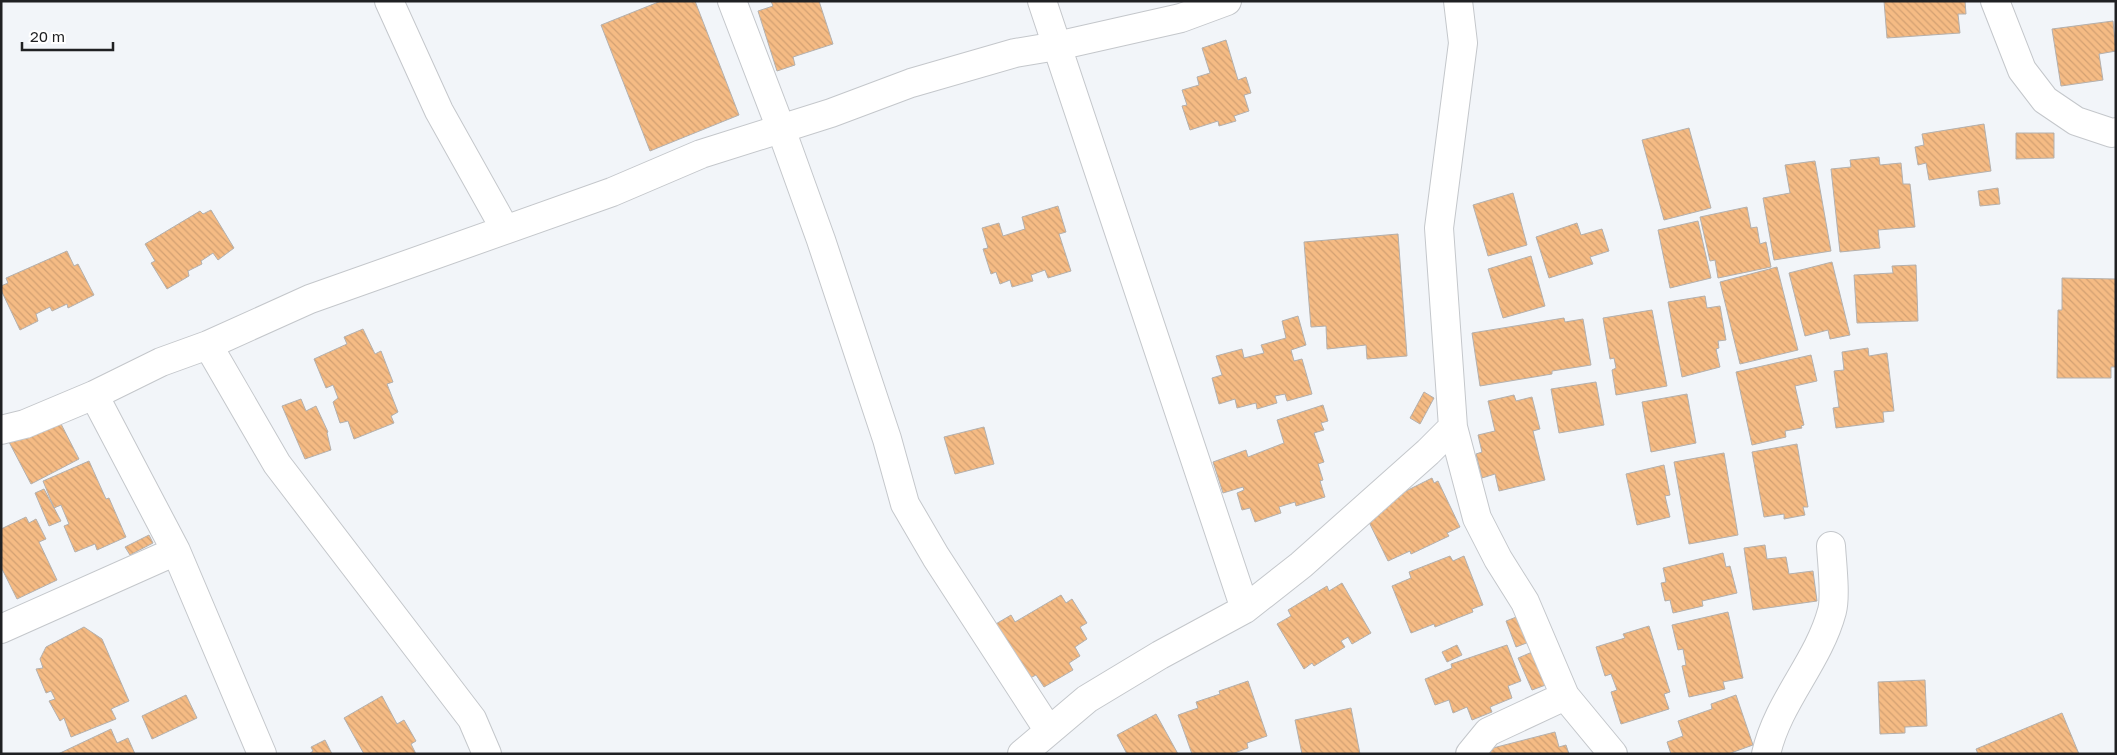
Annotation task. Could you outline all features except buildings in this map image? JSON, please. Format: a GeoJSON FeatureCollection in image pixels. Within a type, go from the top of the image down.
{"type":"FeatureCollection","features":[{"type":"Feature","properties":{"kind":"street"},"geometry":{"type":"LineString","coordinates":[[389,1],[439,111],[505,229]]}},
{"type":"Feature","properties":{"kind":"street"},"geometry":{"type":"LineString","coordinates":[[732,1],[781,129],[887,439],[905,504],[936,557],[1049,731]]}},
{"type":"Feature","properties":{"kind":"street"},"geometry":{"type":"LineString","coordinates":[[1042,1],[1245,609]]}},
{"type":"Feature","properties":{"kind":"street"},"geometry":{"type":"LineString","coordinates":[[1,430],[25,424],[94,395],[162,362],[208,345],[310,299],[612,192],[701,154],[781,129],[911,83],[1015,52],[1058,46],[1180,18],[1228,1]]}},
{"type":"Feature","properties":{"kind":"street"},"geometry":{"type":"LineString","coordinates":[[1458,1],[1463,43],[1439,228],[1453,427],[1477,518],[1498,559],[1526,602],[1565,696],[1613,754]]}},
{"type":"Feature","properties":{"kind":"street"},"geometry":{"type":"LineString","coordinates":[[1995,1],[2022,70],[2046,100],[2076,121],[2112,133],[2116,132]]}},
{"type":"Feature","properties":{"kind":"street"},"geometry":{"type":"LineString","coordinates":[[208,345],[277,464],[472,720],[487,754]]}},
{"type":"Feature","properties":{"kind":"street"},"geometry":{"type":"LineString","coordinates":[[94,395],[176,551],[262,754]]}},
{"type":"Feature","properties":{"kind":"street"},"geometry":{"type":"LineString","coordinates":[[1022,754],[1087,699],[1160,655],[1245,609],[1300,565],[1428,452],[1453,427]]}},
{"type":"Feature","properties":{"kind":"street"},"geometry":{"type":"LineString","coordinates":[[1766,754],[1786,700],[1822,642],[1833,609],[1831,546]]}},
{"type":"Feature","properties":{"kind":"street"},"geometry":{"type":"LineString","coordinates":[[1,629],[176,551]]}},
{"type":"Feature","properties":{"kind":"street"},"geometry":{"type":"LineString","coordinates":[[1470,754],[1488,732],[1565,696]]}}]}
